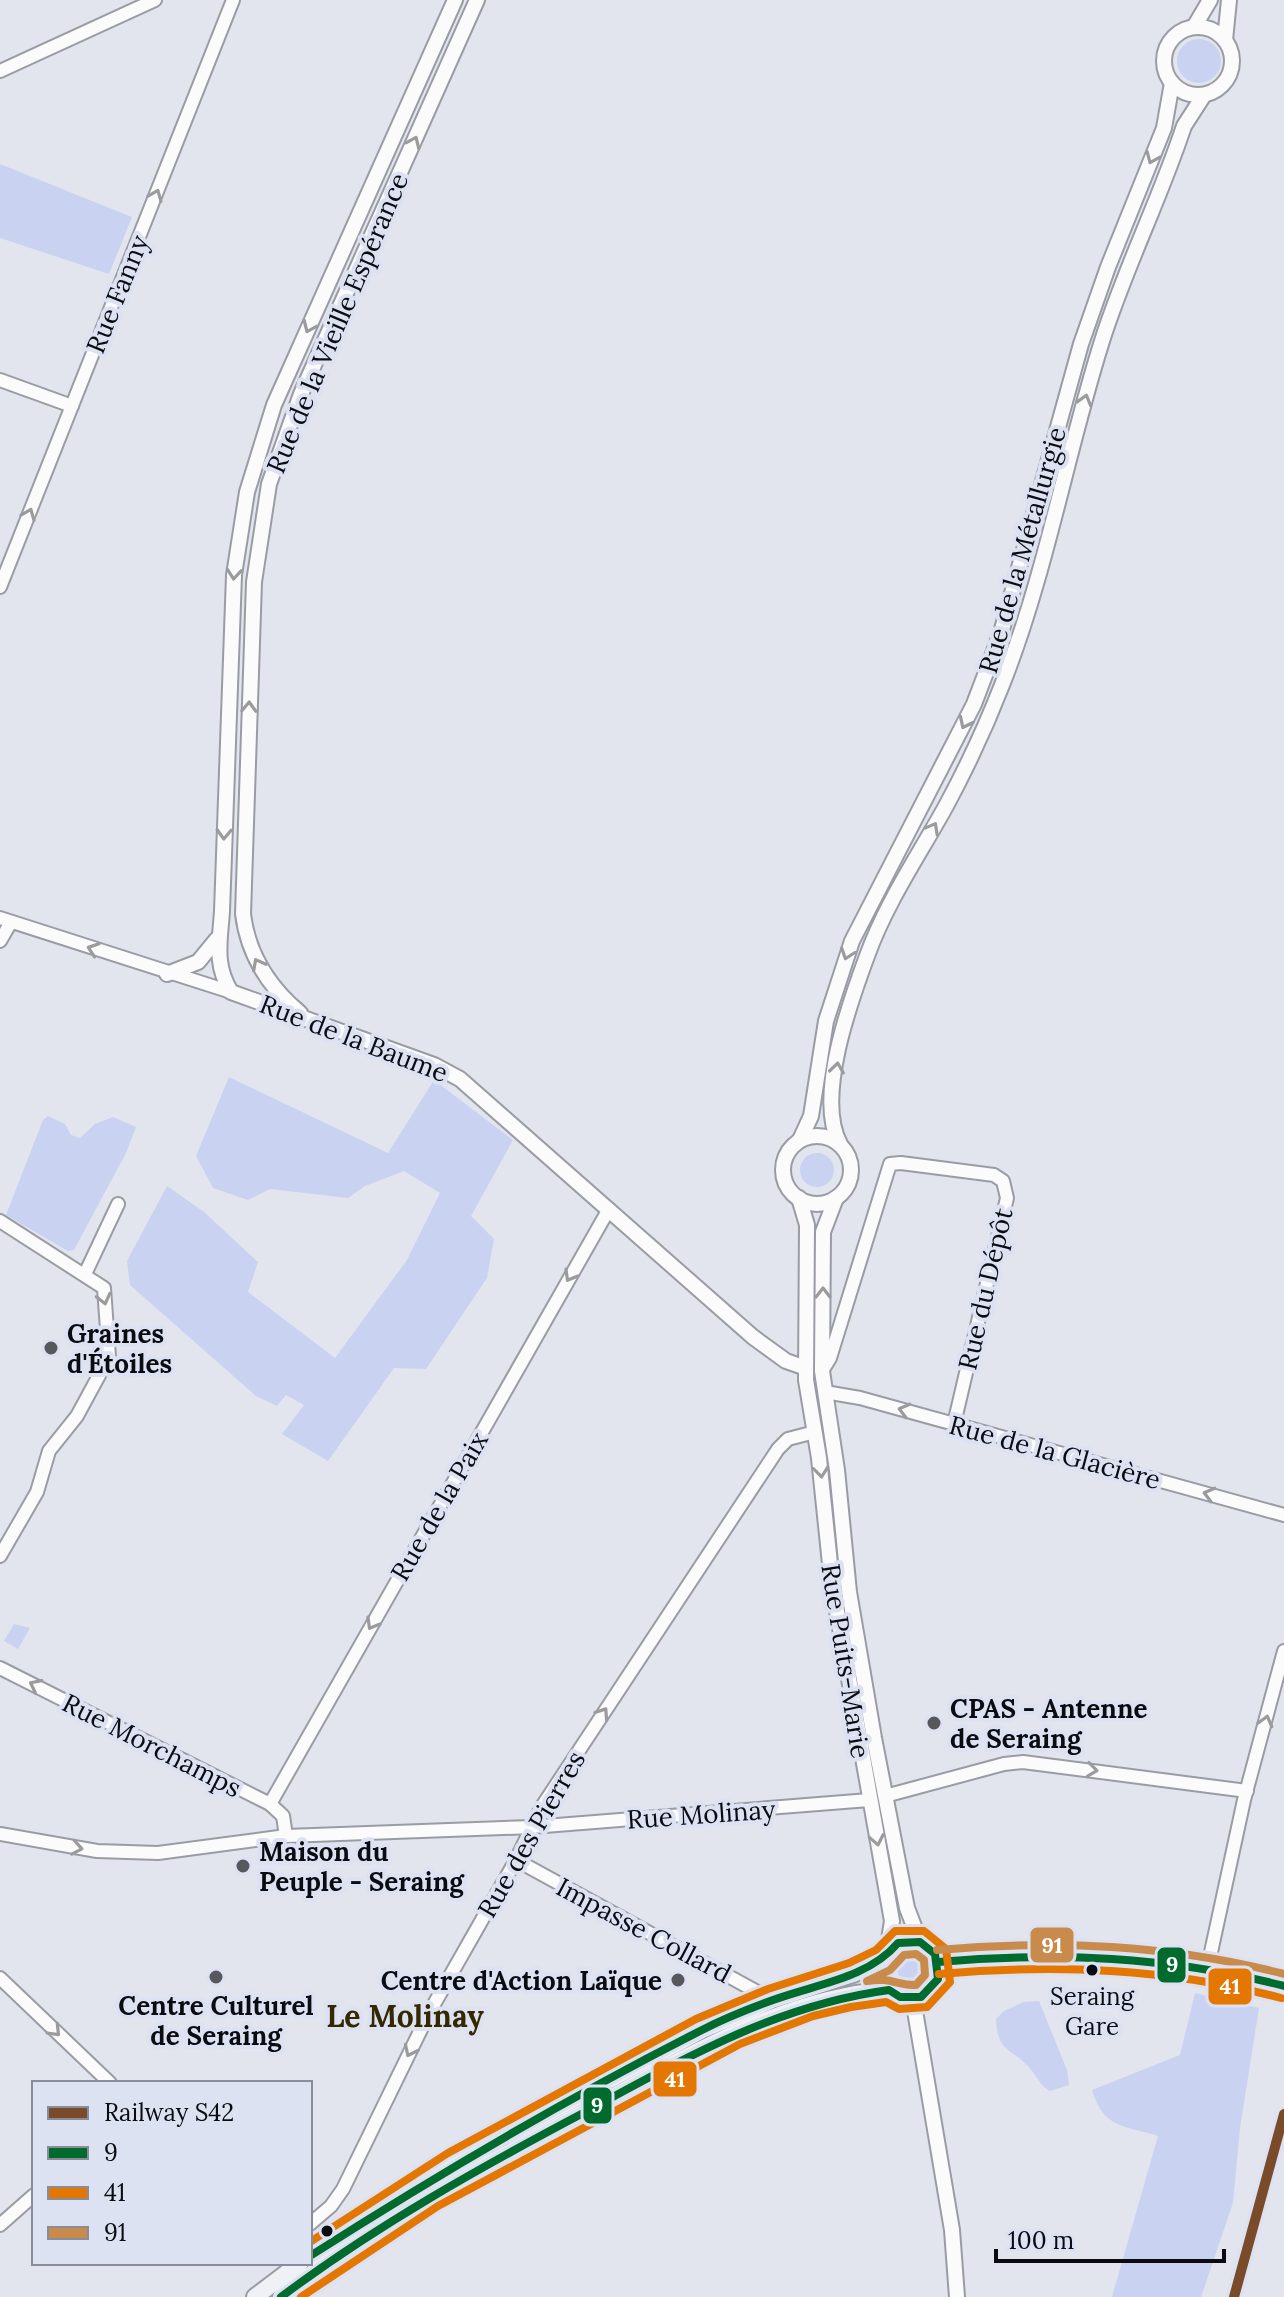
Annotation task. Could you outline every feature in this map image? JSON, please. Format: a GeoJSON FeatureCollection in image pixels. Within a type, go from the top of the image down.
{"type":"FeatureCollection","features":[{"type":"Feature","properties":{"kind":"main road"},"geometry":{"type":"LineString","coordinates":[[312,2255],[464,2158],[702,2030],[772,2000],[853,1974],[885,1956],[898,1943],[920,1942],[928,1947],[938,1962],[935,1986],[913,1999],[900,1997],[889,1990],[882,1974],[885,1956]]}},
{"type":"Feature","properties":{"kind":"main road"},"geometry":{"type":"LineString","coordinates":[[938,1962],[1061,1954],[1208,1966],[1284,1986]]}},
{"type":"Feature","properties":{"kind":"main road"},"geometry":{"type":"LineString","coordinates":[[255,2297],[278,2289],[301,2291],[470,2173],[716,2042],[798,2009],[889,1990]]}},
{"type":"Feature","properties":{"kind":"main road"},"geometry":{"type":"LineString","coordinates":[[278,2289],[298,2265]]}},
{"type":"Feature","properties":{"kind":"street"},"geometry":{"type":"LineString","coordinates":[[0,71],[155,0]]}},
{"type":"Feature","properties":{"kind":"street","name":"Rue Fanny"},"geometry":{"type":"LineString","coordinates":[[0,587],[233,0]]}},
{"type":"Feature","properties":{"kind":"street","name":"Rue de la Vieille Espérance"},"geometry":{"type":"LineString","coordinates":[[231,992],[219,966],[217,939],[222,911],[234,575],[250,480],[274,405],[455,0]]}},
{"type":"Feature","properties":{"kind":"street","name":"Rue de la Vieille Espérance"},"geometry":{"type":"LineString","coordinates":[[310,1021],[280,995],[264,975],[251,949],[243,914],[258,539],[269,484],[289,423],[477,0]]}},
{"type":"Feature","properties":{"kind":"street","name":"Rue de la Métallurgie"},"geometry":{"type":"LineString","coordinates":[[806,1368],[808,1232],[799,1198],[784,1180],[785,1157],[800,1140],[811,1116],[826,1021],[852,941],[974,704],[1001,633],[1081,344],[1108,267],[1164,128],[1172,83],[1164,64],[1169,44],[1184,30],[1194,27],[1210,0]]}},
{"type":"Feature","properties":{"kind":"street","name":"Rue de la Métallurgie"},"geometry":{"type":"LineString","coordinates":[[822,1371],[823,1232],[836,1198],[847,1186],[852,1168],[832,1120],[844,1026],[876,933],[953,791],[1006,675],[1036,585],[1103,339],[1184,126],[1204,95],[1214,92],[1228,78],[1233,59],[1225,40],[1229,0]]}},
{"type":"Feature","properties":{"kind":"street"},"geometry":{"type":"LineString","coordinates":[[1194,27],[1211,29],[1225,40]]}},
{"type":"Feature","properties":{"kind":"street"},"geometry":{"type":"LineString","coordinates":[[1172,83],[1186,94],[1204,95]]}},
{"type":"Feature","properties":{"kind":"street"},"geometry":{"type":"LineString","coordinates":[[0,380],[72,406]]}},
{"type":"Feature","properties":{"kind":"street"},"geometry":{"type":"LineString","coordinates":[[0,941],[6,920]]}},
{"type":"Feature","properties":{"kind":"street","name":"Rue de la Baume"},"geometry":{"type":"LineString","coordinates":[[6,920],[231,992],[434,1065],[460,1079],[753,1337],[786,1361],[806,1368]]}},
{"type":"Feature","properties":{"kind":"street"},"geometry":{"type":"LineString","coordinates":[[167,974],[198,962],[217,939]]}},
{"type":"Feature","properties":{"kind":"street"},"geometry":{"type":"LineString","coordinates":[[800,1140],[821,1137],[840,1144]]}},
{"type":"Feature","properties":{"kind":"street","name":"Rue du Dépôt"},"geometry":{"type":"LineString","coordinates":[[822,1371],[830,1358],[890,1164],[994,1175],[1003,1181],[1007,1191],[954,1424]]}},
{"type":"Feature","properties":{"kind":"street"},"geometry":{"type":"LineString","coordinates":[[799,1198],[817,1203],[836,1198]]}},
{"type":"Feature","properties":{"kind":"street"},"geometry":{"type":"LineString","coordinates":[[85,1274],[118,1204]]}},
{"type":"Feature","properties":{"kind":"street","name":"Rue de la Paix"},"geometry":{"type":"LineString","coordinates":[[270,1804],[609,1209]]}},
{"type":"Feature","properties":{"kind":"street"},"geometry":{"type":"LineString","coordinates":[[0,1221],[104,1288],[109,1357],[77,1416],[49,1451],[37,1492],[0,1556]]}},
{"type":"Feature","properties":{"kind":"street","name":"Rue Puits-Marie"},"geometry":{"type":"LineString","coordinates":[[806,1368],[835,1607],[892,1921],[885,1956]]}},
{"type":"Feature","properties":{"kind":"street","name":"Rue Puits-Marie"},"geometry":{"type":"LineString","coordinates":[[822,1371],[837,1470],[849,1592],[910,1921],[920,1942]]}},
{"type":"Feature","properties":{"kind":"street","name":"Rue de la Glacière"},"geometry":{"type":"LineString","coordinates":[[825,1392],[954,1424],[1284,1515]]}},
{"type":"Feature","properties":{"kind":"street","name":"Rue des Pierres"},"geometry":{"type":"LineString","coordinates":[[312,2222],[331,2206],[343,2189],[429,2013],[516,1860],[541,1808],[778,1449],[788,1439],[815,1432]]}},
{"type":"Feature","properties":{"kind":"street"},"geometry":{"type":"LineString","coordinates":[[1208,1966],[1247,1791],[1284,1651]]}},
{"type":"Feature","properties":{"kind":"street","name":"Rue Morchamps"},"geometry":{"type":"LineString","coordinates":[[0,1668],[270,1804],[283,1816],[286,1836]]}},
{"type":"Feature","properties":{"kind":"street"},"geometry":{"type":"LineString","coordinates":[[885,1796],[1014,1763],[1247,1791]]}},
{"type":"Feature","properties":{"kind":"street","name":"Rue Molinay"},"geometry":{"type":"LineString","coordinates":[[0,1834],[97,1851],[195,1851],[286,1836],[532,1827],[869,1800]]}},
{"type":"Feature","properties":{"kind":"street","name":"Impasse Collard"},"geometry":{"type":"LineString","coordinates":[[516,1860],[772,2000]]}},
{"type":"Feature","properties":{"kind":"street"},"geometry":{"type":"LineString","coordinates":[[0,1978],[108,2081]]}},
{"type":"Feature","properties":{"kind":"street"},"geometry":{"type":"LineString","coordinates":[[913,1999],[952,2230],[957,2297]]}},
{"type":"Feature","properties":{"kind":"street"},"geometry":{"type":"LineString","coordinates":[[0,2225],[32,2197]]}},
{"type":"Feature","properties":{"kind":"street"},"geometry":{"type":"LineString","coordinates":[[278,2289],[279,2265]]}},
{"type":"Feature","properties":{"kind":"shaded area"},"geometry":{"type":"Polygon","coordinates":[[[1199,39],[1214,46],[1221,61],[1214,76],[1199,83],[1184,76],[1177,61],[1184,46],[1199,39]]]}},
{"type":"Feature","properties":{"kind":"shaded area"},"geometry":{"type":"Polygon","coordinates":[[[0,164],[132,217],[109,274],[0,238],[0,164]]]}},
{"type":"Feature","properties":{"kind":"shaded area"},"geometry":{"type":"Polygon","coordinates":[[[229,1077],[388,1153],[434,1080],[513,1140],[471,1216],[494,1239],[487,1278],[426,1369],[394,1368],[328,1461],[282,1434],[304,1405],[286,1395],[277,1406],[256,1396],[130,1285],[127,1261],[167,1186],[204,1212],[258,1262],[248,1292],[335,1358],[407,1260],[440,1193],[404,1171],[365,1186],[348,1198],[270,1189],[248,1200],[213,1188],[196,1156],[229,1077]]]}},
{"type":"Feature","properties":{"kind":"shaded area"},"geometry":{"type":"Polygon","coordinates":[[[48,1116],[65,1124],[71,1135],[80,1138],[95,1124],[113,1117],[136,1127],[126,1153],[74,1250],[68,1251],[6,1215],[43,1120],[48,1116]]]}},
{"type":"Feature","properties":{"kind":"shaded area"},"geometry":{"type":"Polygon","coordinates":[[[817,1153],[829,1158],[834,1170],[829,1182],[817,1187],[805,1182],[800,1170],[805,1158],[817,1153]]]}},
{"type":"Feature","properties":{"kind":"shaded area"},"geometry":{"type":"Polygon","coordinates":[[[14,1624],[30,1628],[18,1649],[4,1641],[14,1624]]]}},
{"type":"Feature","properties":{"kind":"shaded area"},"geometry":{"type":"Polygon","coordinates":[[[911,1956],[919,1960],[923,1973],[914,1983],[908,1983],[901,1981],[896,1969],[903,1958],[911,1956]]]}},
{"type":"Feature","properties":{"kind":"shaded area"},"geometry":{"type":"Polygon","coordinates":[[[1195,1993],[1259,2008],[1240,2128],[1233,2203],[1201,2297],[1112,2297],[1158,2136],[1116,2124],[1102,2112],[1092,2090],[1180,2055],[1195,1993]]]}},
{"type":"Feature","properties":{"kind":"shaded area"},"geometry":{"type":"Polygon","coordinates":[[[1039,2001],[1067,2070],[1069,2085],[1050,2091],[1028,2066],[1005,2047],[997,2030],[996,2019],[1004,2011],[1024,2002],[1039,2001]]]}},
{"type":"Feature","properties":{"kind":"rail line","name":"S42"},"geometry":{"type":"LineString","coordinates":[[1234,2297],[1284,2114]]}},
{"type":"Feature","properties":{"kind":"transit line","name":"41"},"geometry":{"type":"LineString","coordinates":[[301,2297],[438,2206],[740,2044],[813,2016],[851,2007],[886,2002],[899,2009],[927,2007],[950,1982],[946,1949],[924,1931],[895,1931],[876,1950],[849,1963],[768,1989],[696,2019],[448,2153],[312,2241]]}},
{"type":"Feature","properties":{"kind":"transit line","name":"9"},"geometry":{"type":"LineString","coordinates":[[281,2297],[354,2245],[469,2175],[696,2053],[770,2021],[848,1997],[889,1990],[900,1997],[921,1997],[938,1979],[935,1954],[920,1942],[898,1943],[856,1973],[764,2003],[709,2027],[600,2083],[502,2139],[312,2255]]}},
{"type":"Feature","properties":{"kind":"transit line","name":"91"},"geometry":{"type":"LineString","coordinates":[[937,1950],[1025,1945],[1112,1947],[1198,1956],[1284,1974]]}},
{"type":"Feature","properties":{"kind":"transit line","name":"91"},"geometry":{"type":"LineString","coordinates":[[916,1954],[924,1960],[925,1975],[916,1985],[867,1981],[890,1970],[904,1955],[916,1954]]}},
{"type":"Feature","properties":{"kind":"transit line","name":"9"},"geometry":{"type":"LineString","coordinates":[[938,1962],[1026,1957],[1112,1959],[1198,1968],[1284,1986]]}},
{"type":"Feature","properties":{"kind":"transit line","name":"41"},"geometry":{"type":"LineString","coordinates":[[939,1974],[1026,1969],[1111,1971],[1196,1980],[1281,1998]]}},
{"type":"Feature","properties":{"kind":"place","name":"Graines d'Étoiles"},"geometry":{"type":"Point","coordinates":[51,1348]}},
{"type":"Feature","properties":{"kind":"place","name":"CPAS - Antenne de Seraing"},"geometry":{"type":"Point","coordinates":[934,1723]}},
{"type":"Feature","properties":{"kind":"place","name":"Maison du Peuple - Seraing"},"geometry":{"type":"Point","coordinates":[243,1866]}},
{"type":"Feature","properties":{"kind":"place","name":"Seraing Gare"},"geometry":{"type":"Point","coordinates":[1092,1970]}},
{"type":"Feature","properties":{"kind":"place","name":"Centre Culturel de Seraing"},"geometry":{"type":"Point","coordinates":[216,1977]}},
{"type":"Feature","properties":{"kind":"place","name":"Centre d'Action Laïque"},"geometry":{"type":"Point","coordinates":[678,1980]}},
{"type":"Feature","properties":{"kind":"district","name":"Le Molinay"},"geometry":{"type":"Point","coordinates":[405,2016]}}]}
